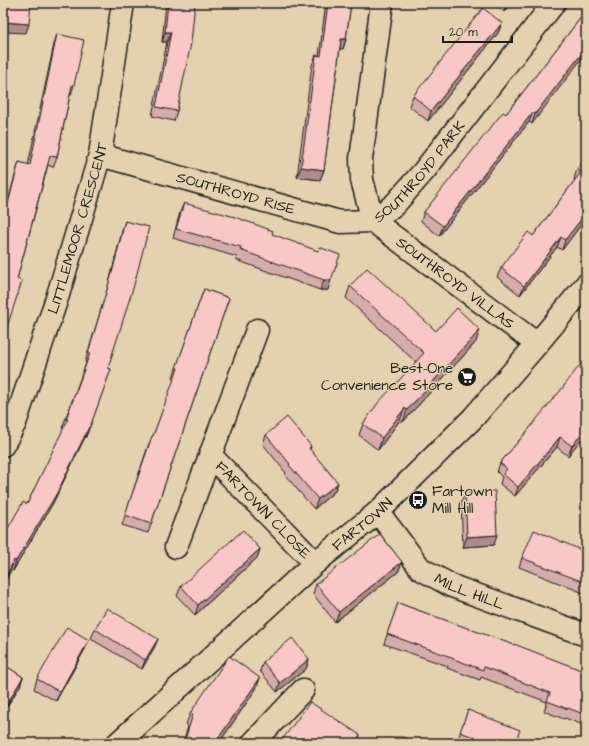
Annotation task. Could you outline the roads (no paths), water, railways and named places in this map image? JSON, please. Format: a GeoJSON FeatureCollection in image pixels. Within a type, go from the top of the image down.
{"type":"FeatureCollection","features":[{"type":"Feature","properties":{"kind":"street","name":"LITTLEMOOR CRESCENT"},"geometry":{"type":"LineString","coordinates":[[3,445],[15,423],[58,295],[100,155],[123,3]]}},
{"type":"Feature","properties":{"kind":"street","name":"SOUTHROYD PARK"},"geometry":{"type":"LineString","coordinates":[[382,3],[361,159],[362,180],[373,221],[395,204],[424,171],[554,3]]}},
{"type":"Feature","properties":{"kind":"street","name":"SOUTHROYD RISE"},"geometry":{"type":"LineString","coordinates":[[100,155],[340,222],[373,221]]}},
{"type":"Feature","properties":{"kind":"street","name":"SOUTHROYD VILLAS"},"geometry":{"type":"LineString","coordinates":[[373,221],[537,344]]}},
{"type":"Feature","properties":{"kind":"street","name":"FARTOWN"},"geometry":{"type":"LineString","coordinates":[[118,743],[315,563],[378,512],[473,418],[586,285]]}},
{"type":"Feature","properties":{"kind":"street","name":"FARTOWN CLOSE"},"geometry":{"type":"LineString","coordinates":[[176,547],[257,330]]}},
{"type":"Feature","properties":{"kind":"street","name":"FARTOWN CLOSE"},"geometry":{"type":"LineString","coordinates":[[211,456],[315,563]]}},
{"type":"Feature","properties":{"kind":"street","name":"MILL HILL"},"geometry":{"type":"LineString","coordinates":[[378,512],[421,569],[452,586],[586,635]]}},
{"type":"Feature","properties":{"kind":"street"},"geometry":{"type":"LineString","coordinates":[[253,743],[303,690]]}},
{"type":"Feature","properties":{"kind":"place","name":"Best-One Convenience Store"},"geometry":{"type":"Point","coordinates":[467,377]}},
{"type":"Feature","properties":{"kind":"place","name":"Fartown Mill Hill"},"geometry":{"type":"Point","coordinates":[418,500]}}]}
